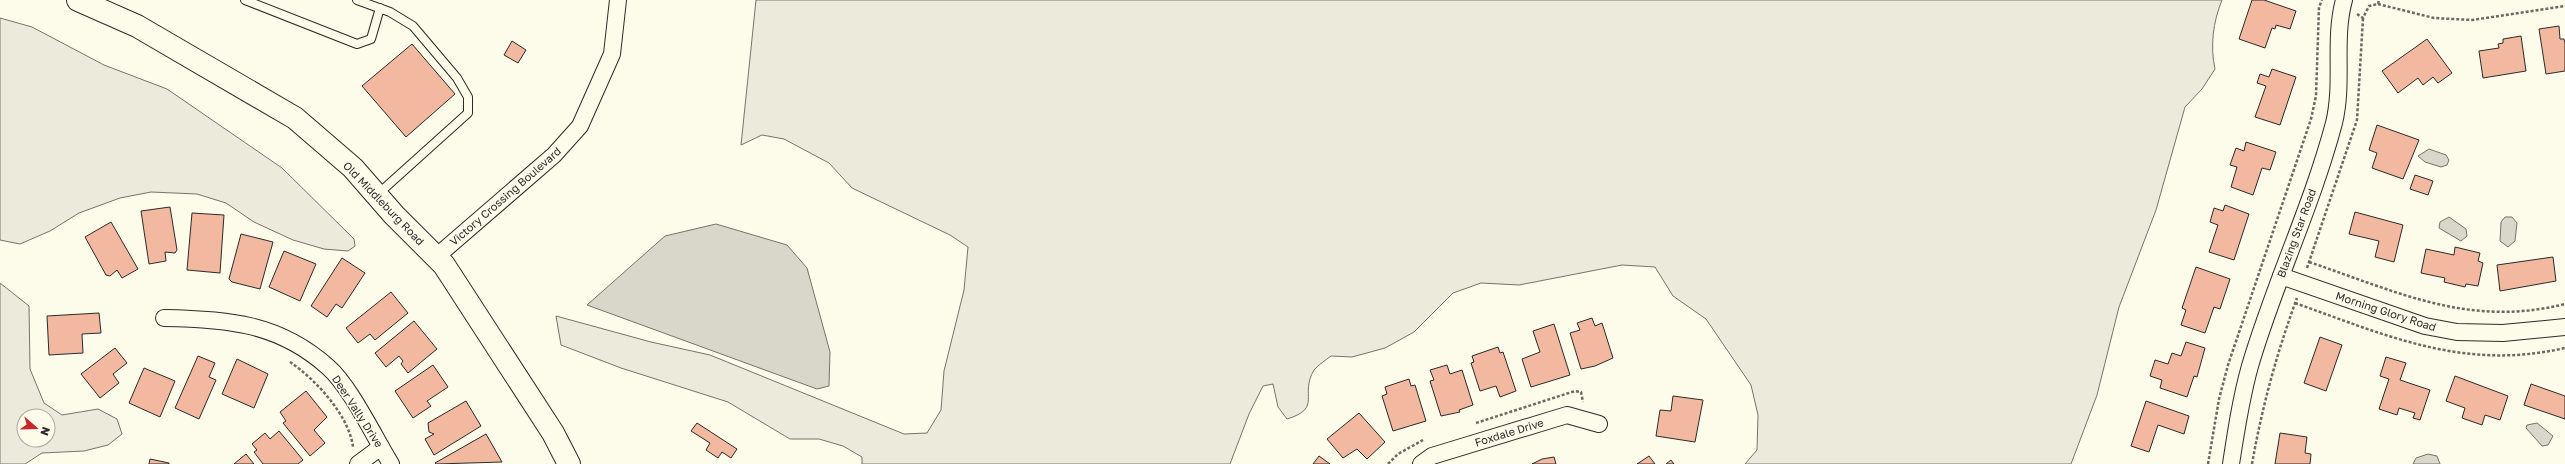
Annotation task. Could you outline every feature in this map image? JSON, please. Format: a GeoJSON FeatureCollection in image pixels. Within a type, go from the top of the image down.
{"type":"FeatureCollection","features":[{"type":"Feature","properties":{"kind":"main road","name":"Old Middleburg Road"},"geometry":{"type":"LineString","coordinates":[[78,0],[137,26],[295,118],[353,168],[444,265],[553,433],[569,464]]}},
{"type":"Feature","properties":{"kind":"street","name":"Victory Crossing Boulevard"},"geometry":{"type":"LineString","coordinates":[[436,257],[554,155],[580,126],[612,54],[618,0]]}},
{"type":"Feature","properties":{"kind":"street","name":"Blazing Star Road"},"geometry":{"type":"LineString","coordinates":[[2231,464],[2236,426],[2250,367],[2334,121],[2340,68],[2339,21],[2343,3]]}},
{"type":"Feature","properties":{"kind":"street","name":"Morning Glory Road"},"geometry":{"type":"LineString","coordinates":[[2280,276],[2425,326],[2457,332],[2503,334],[2565,327]]}},
{"type":"Feature","properties":{"kind":"street","name":"Deer Vally Drive"},"geometry":{"type":"LineString","coordinates":[[164,318],[207,318],[256,326],[291,340],[329,367],[353,399],[391,464]]}},
{"type":"Feature","properties":{"kind":"street","name":"Foxdale Drive"},"geometry":{"type":"LineString","coordinates":[[1421,464],[1432,456],[1567,415],[1599,424]]}},
{"type":"Feature","properties":{"kind":"street"},"geometry":{"type":"LineString","coordinates":[[359,464],[381,447]]}},
{"type":"Feature","properties":{"kind":"lane"},"geometry":{"type":"LineString","coordinates":[[245,0],[357,44],[371,39],[380,8]]}},
{"type":"Feature","properties":{"kind":"lane"},"geometry":{"type":"LineString","coordinates":[[357,0],[380,8],[413,26],[457,78],[468,97],[468,113],[377,195]]}},
{"type":"Feature","properties":{"kind":"path"},"geometry":{"type":"LineString","coordinates":[[2208,464],[2219,399],[2228,365],[2311,119],[2316,96],[2320,7],[2322,0]]}},
{"type":"Feature","properties":{"kind":"path"},"geometry":{"type":"LineString","coordinates":[[2378,4],[2379,0]]}},
{"type":"Feature","properties":{"kind":"path"},"geometry":{"type":"LineString","coordinates":[[2343,3],[2363,18]]}},
{"type":"Feature","properties":{"kind":"path"},"geometry":{"type":"LineString","coordinates":[[2252,464],[2260,417],[2272,372],[2357,120],[2363,18],[2369,6],[2378,4],[2420,16],[2472,20],[2565,6]]}},
{"type":"Feature","properties":{"kind":"path"},"geometry":{"type":"LineString","coordinates":[[2309,262],[2434,305],[2464,311],[2511,312],[2565,304]]}},
{"type":"Feature","properties":{"kind":"path"},"geometry":{"type":"LineString","coordinates":[[284,358],[314,381],[348,426],[359,464]]}},
{"type":"Feature","properties":{"kind":"shaded area"},"geometry":{"type":"Polygon","coordinates":[[[756,0],[2222,0],[2216,17],[2213,34],[2213,60],[2215,69],[2202,89],[2185,107],[2156,210],[2119,307],[2097,395],[2071,464],[1745,464],[1757,450],[1758,415],[1751,385],[1706,319],[1673,296],[1655,267],[1622,265],[1519,285],[1481,283],[1453,293],[1414,332],[1385,348],[1352,357],[1331,356],[1314,370],[1310,379],[1307,405],[1304,410],[1298,415],[1287,419],[1278,407],[1273,384],[1263,386],[1249,414],[1230,464],[862,464],[862,457],[843,446],[819,439],[790,439],[728,402],[621,368],[561,345],[556,316],[651,342],[710,355],[904,434],[927,433],[941,410],[944,371],[964,290],[968,247],[950,235],[852,188],[829,163],[784,139],[762,135],[741,145],[756,0]]]}},
{"type":"Feature","properties":{"kind":"shaded area"},"geometry":{"type":"Polygon","coordinates":[[[0,18],[32,27],[104,65],[167,89],[282,168],[354,239],[355,246],[348,251],[324,249],[293,240],[254,222],[226,203],[197,194],[151,192],[120,198],[79,213],[50,231],[20,244],[0,240],[0,18]]]}},
{"type":"Feature","properties":{"kind":"shaded area"},"geometry":{"type":"Polygon","coordinates":[[[2429,149],[2446,155],[2449,160],[2447,165],[2441,167],[2425,162],[2418,156],[2429,149]]]}},
{"type":"Feature","properties":{"kind":"shaded area"},"geometry":{"type":"Polygon","coordinates":[[[2449,217],[2466,229],[2467,236],[2461,241],[2439,228],[2440,222],[2449,217]]]}},
{"type":"Feature","properties":{"kind":"shaded area"},"geometry":{"type":"Polygon","coordinates":[[[2505,217],[2512,217],[2517,223],[2515,241],[2508,247],[2500,241],[2501,222],[2505,217]]]}},
{"type":"Feature","properties":{"kind":"shaded area"},"geometry":{"type":"Polygon","coordinates":[[[716,224],[787,245],[807,268],[830,352],[829,386],[817,389],[587,305],[665,236],[716,224]]]}},
{"type":"Feature","properties":{"kind":"shaded area"},"geometry":{"type":"Polygon","coordinates":[[[0,283],[29,306],[30,369],[44,403],[52,408],[16,408],[16,448],[56,448],[56,411],[62,415],[98,409],[117,419],[122,434],[108,445],[84,451],[42,453],[25,464],[0,464],[0,283]]]}},
{"type":"Feature","properties":{"kind":"shaded area"},"geometry":{"type":"Polygon","coordinates":[[[2537,423],[2553,436],[2548,445],[2542,446],[2526,428],[2527,425],[2537,423]]]}},
{"type":"Feature","properties":{"kind":"shaded area"},"geometry":{"type":"Polygon","coordinates":[[[2428,454],[2437,456],[2440,464],[2413,464],[2416,458],[2428,454]]]}},
{"type":"Feature","properties":{"kind":"building"},"geometry":{"type":"Polygon","coordinates":[[[2252,0],[2264,0],[2296,11],[2290,29],[2276,25],[2275,29],[2272,28],[2265,48],[2239,39],[2252,0]]]}},
{"type":"Feature","properties":{"kind":"building"},"geometry":{"type":"Polygon","coordinates":[[[2559,26],[2560,39],[2564,39],[2565,43],[2565,71],[2546,74],[2539,29],[2559,26]]]}},
{"type":"Feature","properties":{"kind":"building"},"geometry":{"type":"Polygon","coordinates":[[[2521,36],[2526,71],[2483,78],[2479,51],[2499,48],[2498,44],[2503,43],[2503,39],[2521,36]]]}},
{"type":"Feature","properties":{"kind":"building"},"geometry":{"type":"Polygon","coordinates":[[[2427,39],[2452,73],[2438,83],[2433,77],[2423,85],[2418,78],[2398,93],[2382,71],[2427,39]]]}},
{"type":"Feature","properties":{"kind":"building"},"geometry":{"type":"Polygon","coordinates":[[[512,41],[526,50],[518,63],[504,55],[512,41]]]}},
{"type":"Feature","properties":{"kind":"building"},"geometry":{"type":"Polygon","coordinates":[[[412,44],[455,94],[406,137],[362,86],[412,44]]]}},
{"type":"Feature","properties":{"kind":"building"},"geometry":{"type":"Polygon","coordinates":[[[2272,69],[2296,77],[2280,125],[2255,117],[2266,86],[2257,83],[2260,74],[2269,77],[2272,69]]]}},
{"type":"Feature","properties":{"kind":"building"},"geometry":{"type":"Polygon","coordinates":[[[2377,125],[2419,140],[2403,179],[2372,168],[2377,153],[2369,150],[2377,125]]]}},
{"type":"Feature","properties":{"kind":"building"},"geometry":{"type":"Polygon","coordinates":[[[2246,142],[2276,152],[2270,170],[2262,168],[2253,195],[2231,187],[2237,167],[2230,165],[2236,148],[2244,151],[2246,142]]]}},
{"type":"Feature","properties":{"kind":"building"},"geometry":{"type":"Polygon","coordinates":[[[2415,175],[2433,181],[2428,195],[2410,189],[2415,175]]]}},
{"type":"Feature","properties":{"kind":"building"},"geometry":{"type":"Polygon","coordinates":[[[2225,205],[2249,214],[2234,260],[2209,252],[2218,225],[2210,222],[2214,208],[2223,211],[2225,205]]]}},
{"type":"Feature","properties":{"kind":"building"},"geometry":{"type":"Polygon","coordinates":[[[170,207],[177,250],[175,253],[165,252],[166,261],[149,264],[141,211],[170,207]]]}},
{"type":"Feature","properties":{"kind":"building"},"geometry":{"type":"Polygon","coordinates":[[[2355,212],[2403,225],[2394,262],[2375,257],[2379,241],[2349,234],[2355,212]]]}},
{"type":"Feature","properties":{"kind":"building"},"geometry":{"type":"Polygon","coordinates":[[[192,213],[224,215],[220,273],[187,270],[192,213]]]}},
{"type":"Feature","properties":{"kind":"building"},"geometry":{"type":"Polygon","coordinates":[[[111,222],[138,269],[122,278],[117,270],[110,276],[106,275],[85,237],[111,222]]]}},
{"type":"Feature","properties":{"kind":"building"},"geometry":{"type":"Polygon","coordinates":[[[241,234],[273,242],[260,289],[232,282],[229,279],[241,234]]]}},
{"type":"Feature","properties":{"kind":"building"},"geometry":{"type":"Polygon","coordinates":[[[2455,247],[2480,253],[2478,261],[2483,263],[2478,286],[2466,284],[2465,287],[2444,282],[2445,278],[2421,273],[2426,249],[2454,255],[2455,247]]]}},
{"type":"Feature","properties":{"kind":"building"},"geometry":{"type":"Polygon","coordinates":[[[284,251],[316,264],[300,301],[269,287],[284,251]]]}},
{"type":"Feature","properties":{"kind":"building"},"geometry":{"type":"Polygon","coordinates":[[[2553,257],[2556,281],[2500,291],[2497,265],[2553,257]]]}},
{"type":"Feature","properties":{"kind":"building"},"geometry":{"type":"Polygon","coordinates":[[[342,258],[365,273],[342,308],[336,304],[327,317],[311,306],[342,258]]]}},
{"type":"Feature","properties":{"kind":"building"},"geometry":{"type":"Polygon","coordinates":[[[2196,267],[2230,279],[2220,309],[2214,307],[2205,333],[2181,325],[2186,310],[2182,308],[2196,267]]]}},
{"type":"Feature","properties":{"kind":"building"},"geometry":{"type":"Polygon","coordinates":[[[391,292],[408,313],[375,340],[370,334],[358,343],[346,328],[391,292]]]}},
{"type":"Feature","properties":{"kind":"building"},"geometry":{"type":"Polygon","coordinates":[[[99,313],[101,333],[82,334],[83,353],[49,355],[47,316],[99,313]]]}},
{"type":"Feature","properties":{"kind":"building"},"geometry":{"type":"Polygon","coordinates":[[[1592,318],[1595,326],[1602,323],[1613,358],[1595,366],[1581,369],[1570,333],[1580,330],[1577,323],[1592,318]]]}},
{"type":"Feature","properties":{"kind":"building"},"geometry":{"type":"Polygon","coordinates":[[[414,321],[437,349],[408,373],[401,364],[403,361],[399,356],[386,367],[375,353],[414,321]]]}},
{"type":"Feature","properties":{"kind":"building"},"geometry":{"type":"Polygon","coordinates":[[[1554,324],[1570,375],[1531,387],[1522,359],[1540,352],[1533,331],[1554,324]]]}},
{"type":"Feature","properties":{"kind":"building"},"geometry":{"type":"Polygon","coordinates":[[[2320,337],[2342,345],[2326,391],[2304,383],[2320,337]]]}},
{"type":"Feature","properties":{"kind":"building"},"geometry":{"type":"Polygon","coordinates":[[[2186,342],[2205,348],[2197,377],[2194,376],[2187,397],[2160,388],[2162,380],[2150,376],[2155,360],[2168,364],[2172,353],[2181,356],[2186,342]]]}},
{"type":"Feature","properties":{"kind":"building"},"geometry":{"type":"Polygon","coordinates":[[[1498,347],[1500,353],[1503,352],[1516,391],[1500,397],[1496,386],[1480,391],[1471,363],[1474,362],[1472,356],[1498,347]]]}},
{"type":"Feature","properties":{"kind":"building"},"geometry":{"type":"Polygon","coordinates":[[[115,348],[127,363],[113,374],[119,383],[100,398],[81,374],[115,348]]]}},
{"type":"Feature","properties":{"kind":"building"},"geometry":{"type":"Polygon","coordinates":[[[198,356],[215,363],[209,377],[216,380],[199,419],[175,408],[198,356]]]}},
{"type":"Feature","properties":{"kind":"building"},"geometry":{"type":"Polygon","coordinates":[[[2386,357],[2406,363],[2400,380],[2430,390],[2420,420],[2413,418],[2415,413],[2399,408],[2397,415],[2379,409],[2389,379],[2380,376],[2386,357]]]}},
{"type":"Feature","properties":{"kind":"building"},"geometry":{"type":"Polygon","coordinates":[[[237,359],[268,374],[254,408],[222,394],[237,359]]]}},
{"type":"Feature","properties":{"kind":"building"},"geometry":{"type":"Polygon","coordinates":[[[433,365],[448,387],[427,401],[431,406],[413,418],[395,391],[433,365]]]}},
{"type":"Feature","properties":{"kind":"building"},"geometry":{"type":"Polygon","coordinates":[[[1447,365],[1450,374],[1462,370],[1473,405],[1459,410],[1460,412],[1441,416],[1430,381],[1434,380],[1430,370],[1447,365]]]}},
{"type":"Feature","properties":{"kind":"building"},"geometry":{"type":"Polygon","coordinates":[[[144,368],[175,381],[160,417],[129,403],[144,368]]]}},
{"type":"Feature","properties":{"kind":"building"},"geometry":{"type":"Polygon","coordinates":[[[2455,376],[2508,396],[2500,420],[2485,415],[2482,425],[2462,418],[2465,408],[2446,401],[2455,376]]]}},
{"type":"Feature","properties":{"kind":"building"},"geometry":{"type":"Polygon","coordinates":[[[1409,379],[1411,386],[1415,385],[1426,421],[1393,431],[1382,396],[1387,394],[1385,387],[1409,379]]]}},
{"type":"Feature","properties":{"kind":"building"},"geometry":{"type":"Polygon","coordinates":[[[2531,384],[2565,396],[2565,419],[2524,405],[2531,384]]]}},
{"type":"Feature","properties":{"kind":"building"},"geometry":{"type":"Polygon","coordinates":[[[306,391],[327,417],[314,430],[325,443],[310,456],[283,423],[286,421],[280,412],[306,391]]]}},
{"type":"Feature","properties":{"kind":"building"},"geometry":{"type":"Polygon","coordinates":[[[1673,396],[1703,400],[1695,442],[1656,436],[1660,410],[1671,411],[1673,396]]]}},
{"type":"Feature","properties":{"kind":"building"},"geometry":{"type":"Polygon","coordinates":[[[466,401],[481,426],[434,455],[425,439],[434,434],[429,432],[428,423],[466,401]]]}},
{"type":"Feature","properties":{"kind":"building"},"geometry":{"type":"Polygon","coordinates":[[[2146,401],[2189,416],[2184,434],[2158,425],[2149,452],[2131,446],[2146,401]]]}},
{"type":"Feature","properties":{"kind":"building"},"geometry":{"type":"Polygon","coordinates":[[[1359,413],[1385,442],[1367,459],[1357,449],[1343,458],[1327,439],[1359,413]]]}},
{"type":"Feature","properties":{"kind":"building"},"geometry":{"type":"Polygon","coordinates":[[[697,423],[737,449],[731,458],[722,452],[718,458],[706,450],[710,443],[691,431],[697,423]]]}},
{"type":"Feature","properties":{"kind":"building"},"geometry":{"type":"Polygon","coordinates":[[[279,431],[303,460],[298,464],[263,464],[254,452],[257,450],[252,444],[265,433],[270,439],[279,431]]]}},
{"type":"Feature","properties":{"kind":"building"},"geometry":{"type":"Polygon","coordinates":[[[2280,433],[2307,437],[2305,453],[2311,454],[2310,464],[2275,464],[2280,433]]]}},
{"type":"Feature","properties":{"kind":"building"},"geometry":{"type":"Polygon","coordinates":[[[486,434],[502,462],[435,463],[486,434]]]}},
{"type":"Feature","properties":{"kind":"building"},"geometry":{"type":"Polygon","coordinates":[[[246,454],[254,464],[234,464],[246,454]]]}},
{"type":"Feature","properties":{"kind":"building"},"geometry":{"type":"Polygon","coordinates":[[[1319,456],[1330,464],[1313,464],[1319,456]]]}},
{"type":"Feature","properties":{"kind":"building"},"geometry":{"type":"Polygon","coordinates":[[[1649,456],[1655,464],[1637,464],[1649,456]]]}},
{"type":"Feature","properties":{"kind":"building"},"geometry":{"type":"Polygon","coordinates":[[[1554,457],[1556,464],[1532,464],[1542,459],[1554,457]]]}},
{"type":"Feature","properties":{"kind":"building"},"geometry":{"type":"Polygon","coordinates":[[[150,459],[169,463],[169,464],[149,464],[150,459]]]}},
{"type":"Feature","properties":{"kind":"building"},"geometry":{"type":"Polygon","coordinates":[[[1671,460],[1674,464],[1666,464],[1671,460]]]}}]}
